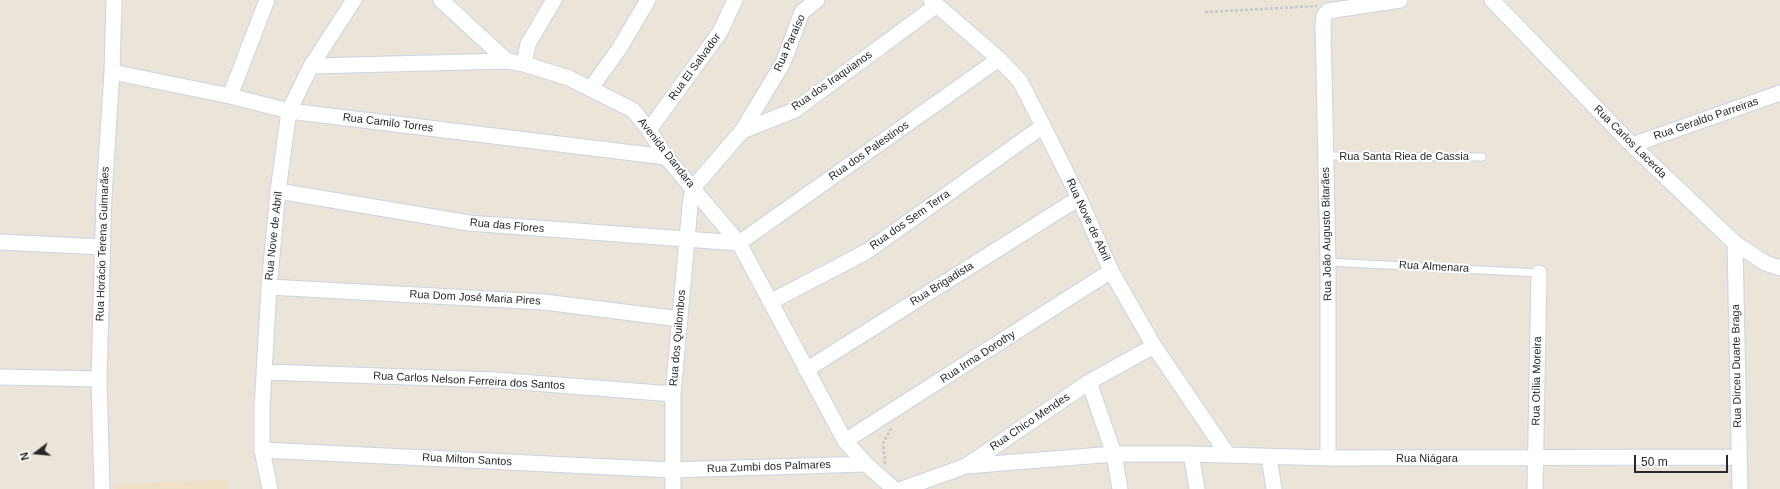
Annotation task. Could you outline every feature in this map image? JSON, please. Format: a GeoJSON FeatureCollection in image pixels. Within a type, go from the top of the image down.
{"type":"FeatureCollection","features":[{"type":"Feature","properties":{"kind":"street","name":"Rua Horácio Terena Guimarães"},"geometry":{"type":"LineString","coordinates":[[102,489],[98,379],[102,246],[112,72],[114,0]]}},
{"type":"Feature","properties":{"kind":"street"},"geometry":{"type":"LineString","coordinates":[[230,96],[267,0]]}},
{"type":"Feature","properties":{"kind":"street","name":"Rua Nove de Abril"},"geometry":{"type":"LineString","coordinates":[[270,489],[262,450],[262,408],[269,287],[278,191],[289,111],[311,66],[354,0]]}},
{"type":"Feature","properties":{"kind":"street"},"geometry":{"type":"LineString","coordinates":[[441,0],[507,62]]}},
{"type":"Feature","properties":{"kind":"street"},"geometry":{"type":"LineString","coordinates":[[524,64],[528,44],[554,0]]}},
{"type":"Feature","properties":{"kind":"street"},"geometry":{"type":"LineString","coordinates":[[591,88],[619,49],[648,0]]}},
{"type":"Feature","properties":{"kind":"street","name":"Rua El Salvador"},"geometry":{"type":"LineString","coordinates":[[649,130],[720,32],[735,0]]}},
{"type":"Feature","properties":{"kind":"street","name":"Rua Paraíso"},"geometry":{"type":"LineString","coordinates":[[742,131],[783,63],[802,12],[817,0]]}},
{"type":"Feature","properties":{"kind":"street"},"geometry":{"type":"LineString","coordinates":[[1328,11],[1400,0]]}},
{"type":"Feature","properties":{"kind":"street","name":"Rua Carlos Lacerda"},"geometry":{"type":"LineString","coordinates":[[1492,0],[1632,145],[1735,244],[1765,264],[1780,268]]}},
{"type":"Feature","properties":{"kind":"street","name":"Rua Nove de Abril"},"geometry":{"type":"LineString","coordinates":[[934,2],[999,59],[1020,82],[1044,126],[1111,271],[1154,346],[1228,455]]}},
{"type":"Feature","properties":{"kind":"street","name":"Rua dos Iraquianos"},"geometry":{"type":"LineString","coordinates":[[693,188],[742,131],[795,110],[934,2]]}},
{"type":"Feature","properties":{"kind":"street","name":"Rua João Augusto Bitarães"},"geometry":{"type":"LineString","coordinates":[[1328,11],[1324,16],[1323,23],[1328,262],[1328,458]]}},
{"type":"Feature","properties":{"kind":"street","name":"Rua dos Palestinos"},"geometry":{"type":"LineString","coordinates":[[739,243],[999,59]]}},
{"type":"Feature","properties":{"kind":"street","name":"Avenida Dandara"},"geometry":{"type":"LineString","coordinates":[[311,66],[507,62],[524,64],[569,78],[632,110],[649,130],[666,157],[739,243],[845,442],[866,464],[890,485]]}},
{"type":"Feature","properties":{"kind":"street","name":"Rua Camilo Torres"},"geometry":{"type":"LineString","coordinates":[[112,72],[230,96],[289,111],[666,157]]}},
{"type":"Feature","properties":{"kind":"street","name":"Rua Geraldo Parreiras"},"geometry":{"type":"LineString","coordinates":[[1632,145],[1780,93]]}},
{"type":"Feature","properties":{"kind":"street","name":"Rua dos Sem Terra"},"geometry":{"type":"LineString","coordinates":[[770,302],[866,252],[1044,126]]}},
{"type":"Feature","properties":{"kind":"street","name":"Rua dos Quilombos"},"geometry":{"type":"LineString","coordinates":[[673,489],[673,394],[693,188]]}},
{"type":"Feature","properties":{"kind":"street","name":"Rua das Flores"},"geometry":{"type":"LineString","coordinates":[[278,191],[469,223],[739,243]]}},
{"type":"Feature","properties":{"kind":"street","name":"Rua Brigadista"},"geometry":{"type":"LineString","coordinates":[[806,370],[1078,198]]}},
{"type":"Feature","properties":{"kind":"street"},"geometry":{"type":"LineString","coordinates":[[0,242],[102,246]]}},
{"type":"Feature","properties":{"kind":"street","name":"Rua Dirceu Duarte Braga"},"geometry":{"type":"LineString","coordinates":[[1735,244],[1740,489]]}},
{"type":"Feature","properties":{"kind":"street","name":"Rua Irma Dorothy"},"geometry":{"type":"LineString","coordinates":[[845,442],[1111,271]]}},
{"type":"Feature","properties":{"kind":"street","name":"Rua Otília Moreira"},"geometry":{"type":"LineString","coordinates":[[1535,489],[1539,273]]}},
{"type":"Feature","properties":{"kind":"street","name":"Rua Dom José Maria Pires"},"geometry":{"type":"LineString","coordinates":[[269,287],[544,302],[680,319]]}},
{"type":"Feature","properties":{"kind":"street","name":"Rua Chico Mendes"},"geometry":{"type":"LineString","coordinates":[[902,489],[966,466],[1089,382],[1154,346]]}},
{"type":"Feature","properties":{"kind":"street","name":"Rua Carlos Nelson Ferreira dos Santos"},"geometry":{"type":"LineString","coordinates":[[264,372],[495,380],[673,394]]}},
{"type":"Feature","properties":{"kind":"street"},"geometry":{"type":"LineString","coordinates":[[0,377],[98,379]]}},
{"type":"Feature","properties":{"kind":"street"},"geometry":{"type":"LineString","coordinates":[[1089,382],[1114,454],[1120,489]]}},
{"type":"Feature","properties":{"kind":"street","name":"Rua Milton Santos"},"geometry":{"type":"LineString","coordinates":[[262,450],[672,470]]}},
{"type":"Feature","properties":{"kind":"street"},"geometry":{"type":"LineString","coordinates":[[966,466],[1114,454]]}},
{"type":"Feature","properties":{"kind":"street","name":"Rua Niágara"},"geometry":{"type":"LineString","coordinates":[[1114,454],[1191,454],[1328,458],[1535,459],[1739,457]]}},
{"type":"Feature","properties":{"kind":"street"},"geometry":{"type":"LineString","coordinates":[[1191,454],[1197,489]]}},
{"type":"Feature","properties":{"kind":"street"},"geometry":{"type":"LineString","coordinates":[[1269,456],[1274,489]]}},
{"type":"Feature","properties":{"kind":"street","name":"Rua Zumbi dos Palmares"},"geometry":{"type":"LineString","coordinates":[[672,470],[866,464]]}},
{"type":"Feature","properties":{"kind":"lane","name":"Rua Santa Riea de Cassia"},"geometry":{"type":"LineString","coordinates":[[1326,156],[1482,157]]}},
{"type":"Feature","properties":{"kind":"lane","name":"Rua Almenara"},"geometry":{"type":"LineString","coordinates":[[1328,262],[1539,273]]}},
{"type":"Feature","properties":{"kind":"path"},"geometry":{"type":"LineString","coordinates":[[1205,12],[1315,5],[1328,11]]}},
{"type":"Feature","properties":{"kind":"path"},"geometry":{"type":"LineString","coordinates":[[890,485],[883,443],[895,423]]}},
{"type":"Feature","properties":{"kind":"shaded area"},"geometry":{"type":"Polygon","coordinates":[[[228,479],[228,489],[114,489],[114,485],[228,479]]]}}]}
